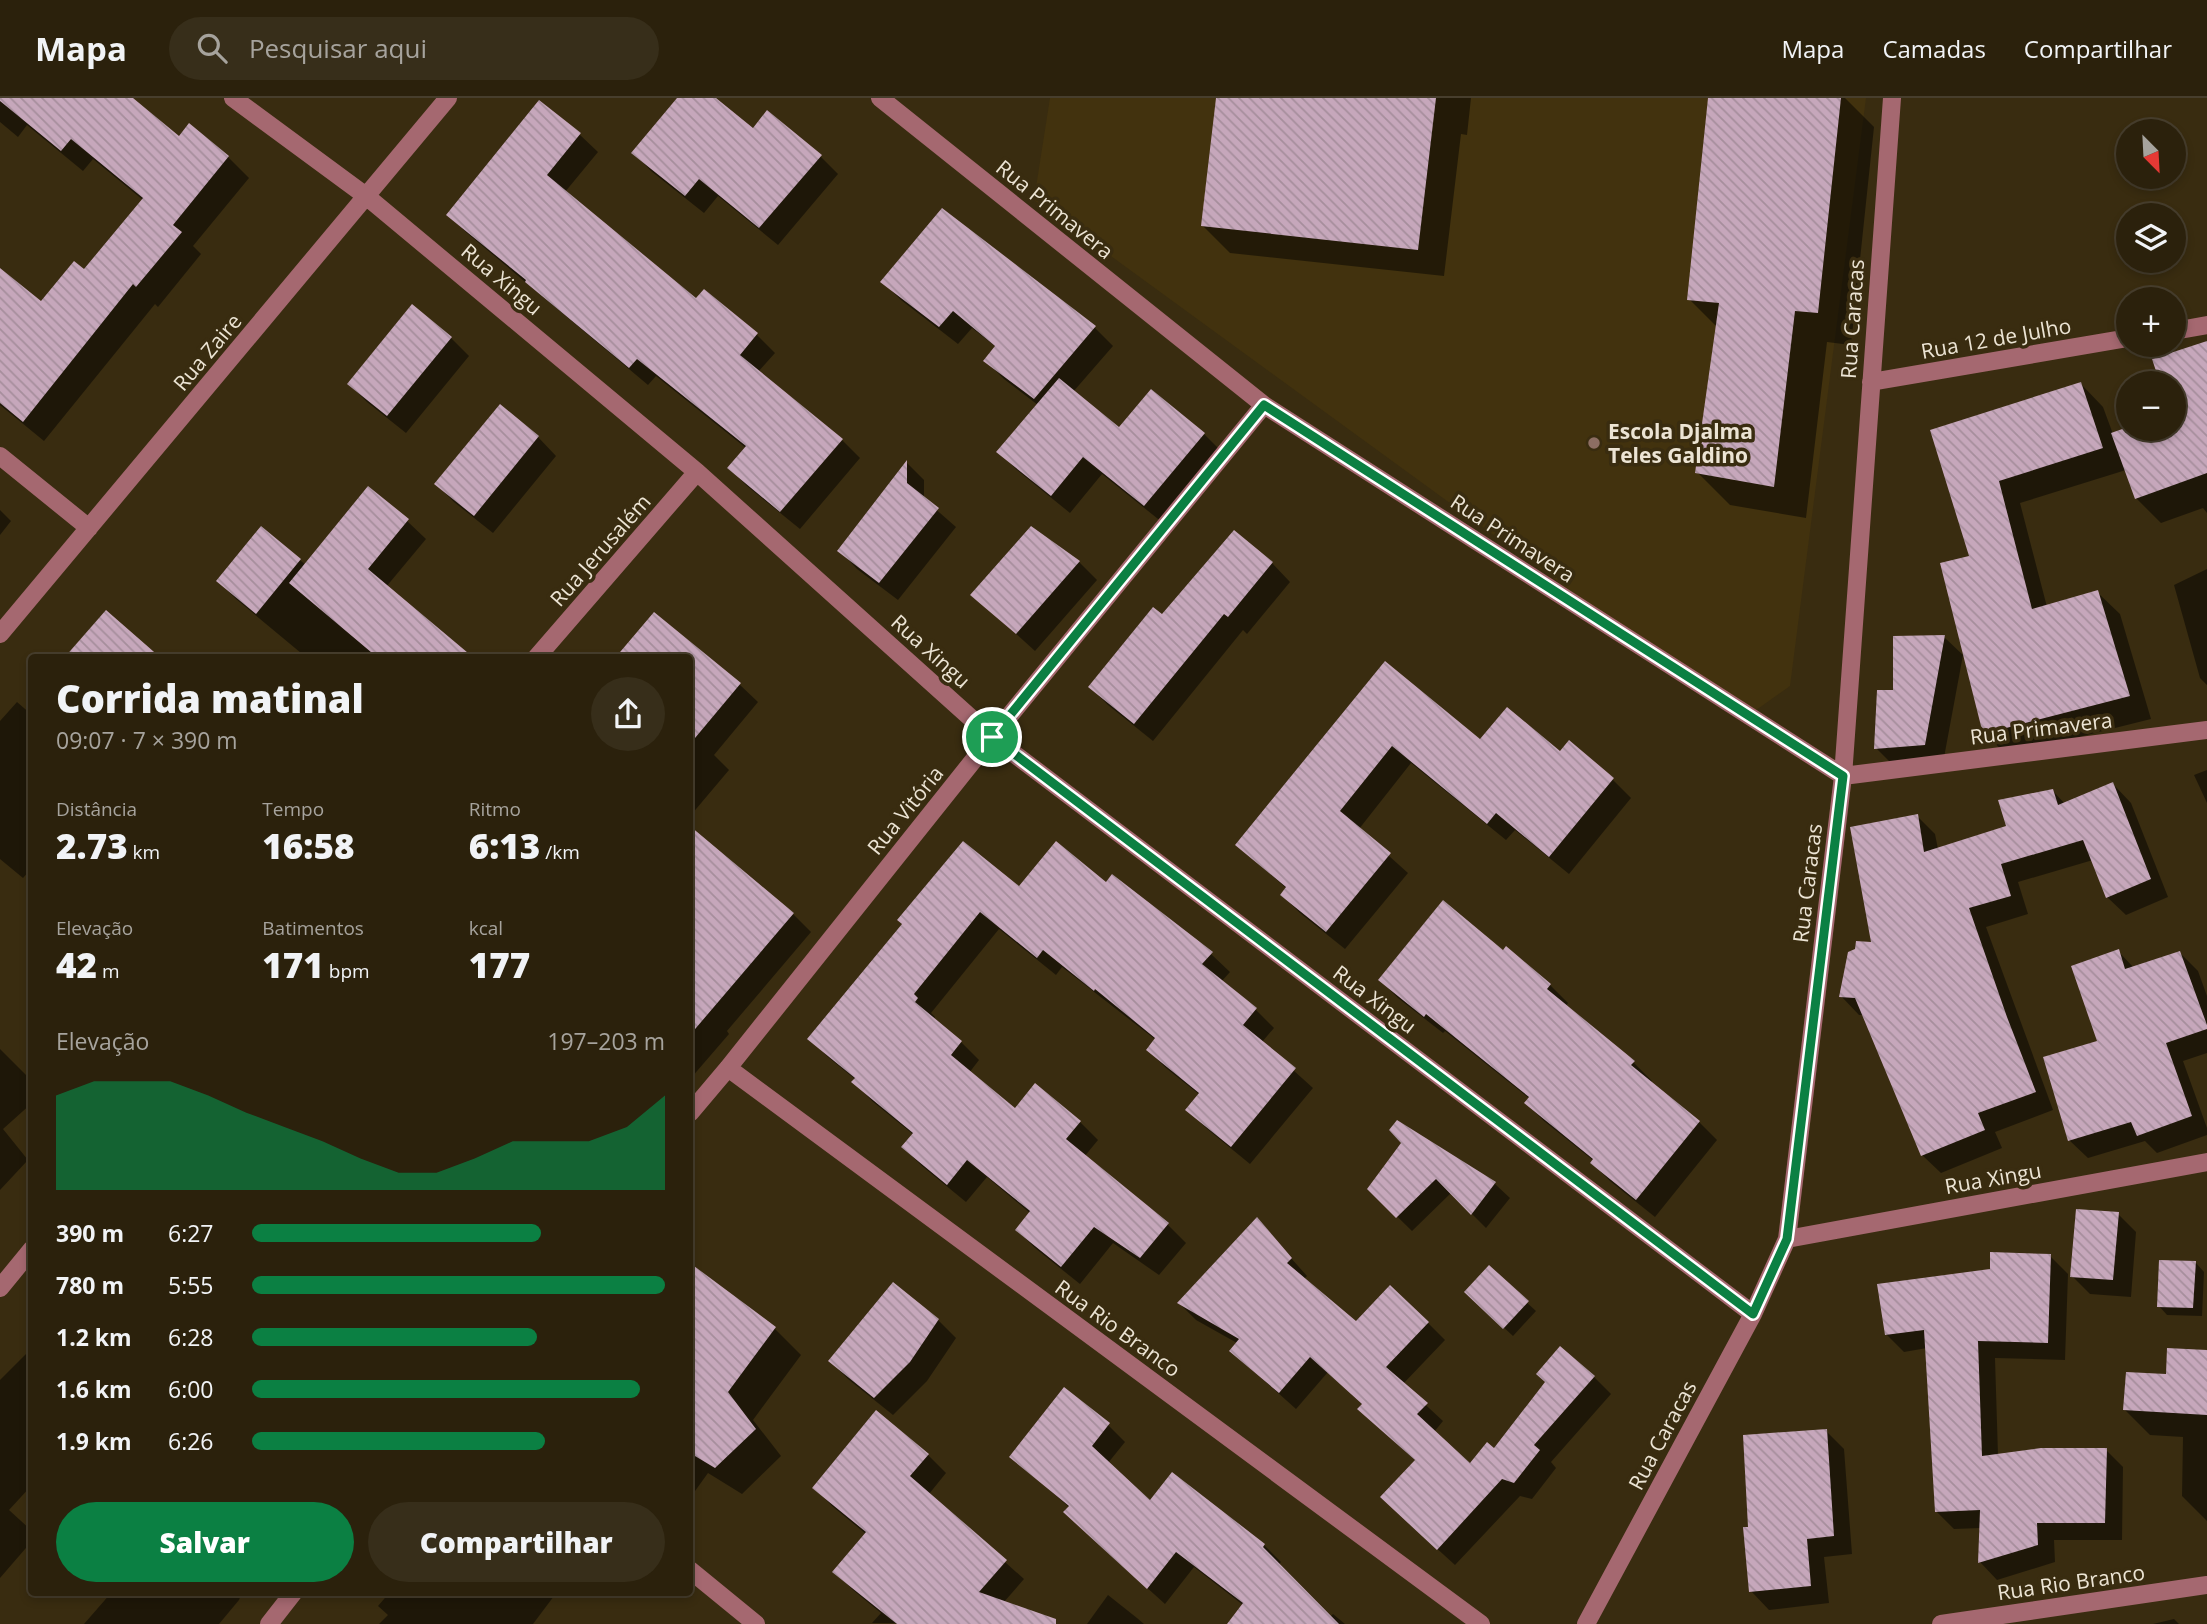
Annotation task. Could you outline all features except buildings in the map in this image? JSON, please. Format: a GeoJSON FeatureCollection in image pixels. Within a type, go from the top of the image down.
{"type":"FeatureCollection","features":[{"type":"Feature","properties":{"kind":"street","name":"Rua Xingu"},"geometry":{"type":"LineString","coordinates":[[233,98],[366,196],[697,472],[992,737],[1753,1314]]}},
{"type":"Feature","properties":{"kind":"street","name":"Rua Zaire"},"geometry":{"type":"LineString","coordinates":[[0,634],[448,98]]}},
{"type":"Feature","properties":{"kind":"street","name":"Rua Primavera"},"geometry":{"type":"LineString","coordinates":[[880,98],[1264,405],[1843,776],[2207,730]]}},
{"type":"Feature","properties":{"kind":"street","name":"Rua Caracas"},"geometry":{"type":"LineString","coordinates":[[1586,1624],[1753,1314],[1787,1239],[1843,776],[1892,98]]}},
{"type":"Feature","properties":{"kind":"street"},"geometry":{"type":"LineString","coordinates":[[2186,329],[2207,325]]}},
{"type":"Feature","properties":{"kind":"street","name":"Rua 12 de Julho"},"geometry":{"type":"LineString","coordinates":[[1871,382],[2116,340]]}},
{"type":"Feature","properties":{"kind":"street","name":"Rua Vitória"},"geometry":{"type":"LineString","coordinates":[[693,1109],[992,737],[1264,405]]}},
{"type":"Feature","properties":{"kind":"street"},"geometry":{"type":"LineString","coordinates":[[0,456],[89,528]]}},
{"type":"Feature","properties":{"kind":"street","name":"Rua Jerusalém"},"geometry":{"type":"LineString","coordinates":[[539,654],[697,472]]}},
{"type":"Feature","properties":{"kind":"street","name":"Rua Rio Branco"},"geometry":{"type":"LineString","coordinates":[[728,1068],[1481,1624]]}},
{"type":"Feature","properties":{"kind":"street","name":"Rua Xingu"},"geometry":{"type":"LineString","coordinates":[[1787,1239],[2207,1162]]}},
{"type":"Feature","properties":{"kind":"street"},"geometry":{"type":"LineString","coordinates":[[0,1288],[28,1254]]}},
{"type":"Feature","properties":{"kind":"street"},"geometry":{"type":"LineString","coordinates":[[693,1572],[756,1624]]}},
{"type":"Feature","properties":{"kind":"street","name":"Rua Rio Branco"},"geometry":{"type":"LineString","coordinates":[[1941,1624],[2207,1586]]}},
{"type":"Feature","properties":{"kind":"street"},"geometry":{"type":"LineString","coordinates":[[269,1624],[291,1596]]}},
{"type":"Feature","properties":{"kind":"shaded area","name":"Escola Djalma Teles Galdino"},"geometry":{"type":"Polygon","coordinates":[[[1050,98],[1866,98],[1790,686],[1745,718],[1034,200],[1050,98]]]}},
{"type":"Feature","properties":{"kind":"place","name":"Escola Djalma Teles Galdino"},"geometry":{"type":"Point","coordinates":[1594,443]}},
{"type":"Feature","properties":{"kind":"route"},"geometry":{"type":"LineString","coordinates":[[1264,405],[1843,776],[1787,1239],[1753,1314],[992,737],[1264,405]]}}]}
